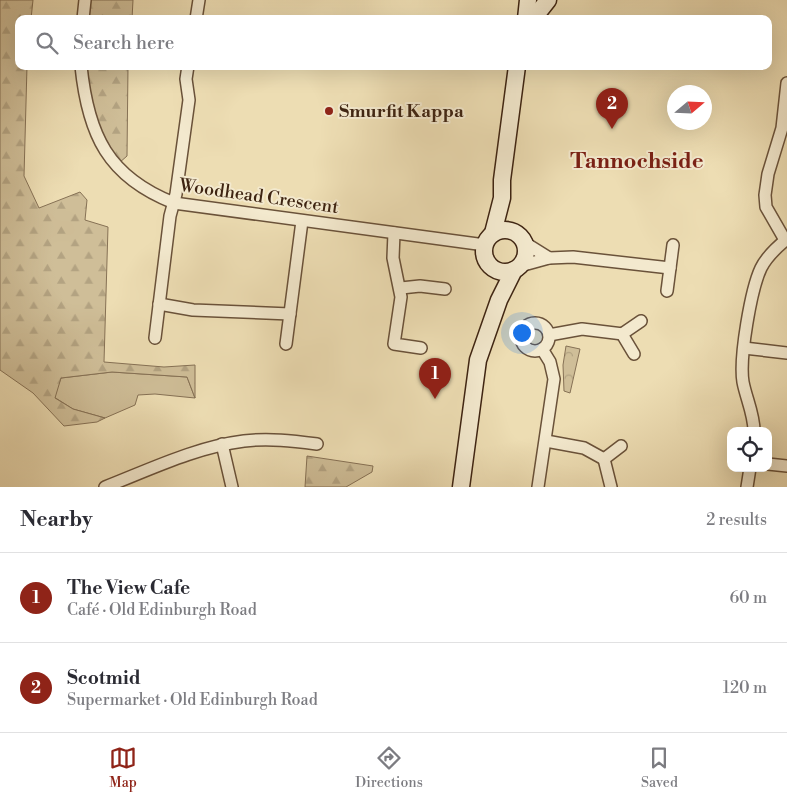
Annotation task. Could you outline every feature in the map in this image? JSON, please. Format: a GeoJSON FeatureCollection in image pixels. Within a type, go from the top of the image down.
{"type":"FeatureCollection","features":[{"type":"Feature","properties":{"kind":"main road"},"geometry":{"type":"LineString","coordinates":[[526,15],[528,0]]}},
{"type":"Feature","properties":{"kind":"main road"},"geometry":{"type":"LineString","coordinates":[[536,15],[548,0]]}},
{"type":"Feature","properties":{"kind":"main road"},"geometry":{"type":"LineString","coordinates":[[499,300],[492,268],[485,257],[502,198],[502,180],[516,70]]}},
{"type":"Feature","properties":{"kind":"main road"},"geometry":{"type":"LineString","coordinates":[[461,487],[478,360],[499,300],[526,255],[522,239],[502,198]]}},
{"type":"Feature","properties":{"kind":"main road"},"geometry":{"type":"LineString","coordinates":[[489,239],[503,230],[522,239]]}},
{"type":"Feature","properties":{"kind":"main road"},"geometry":{"type":"LineString","coordinates":[[492,268],[503,272],[517,268]]}},
{"type":"Feature","properties":{"kind":"street"},"geometry":{"type":"LineString","coordinates":[[83,15],[85,0]]}},
{"type":"Feature","properties":{"kind":"street"},"geometry":{"type":"LineString","coordinates":[[197,15],[199,0]]}},
{"type":"Feature","properties":{"kind":"street","name":"Woodhead Crescent"},"geometry":{"type":"LineString","coordinates":[[82,70],[90,120],[107,155],[120,171],[138,185],[174,203],[394,233],[489,239]]}},
{"type":"Feature","properties":{"kind":"street"},"geometry":{"type":"LineString","coordinates":[[156,338],[170,216],[174,203],[189,100],[186,79],[187,70]]}},
{"type":"Feature","properties":{"kind":"street"},"geometry":{"type":"LineString","coordinates":[[753,427],[743,381],[744,348],[755,282],[762,266],[772,252],[786,240],[766,206],[765,195],[768,174],[782,128],[787,83]]}},
{"type":"Feature","properties":{"kind":"street"},"geometry":{"type":"LineString","coordinates":[[286,344],[302,221]]}},
{"type":"Feature","properties":{"kind":"street"},"geometry":{"type":"LineString","coordinates":[[394,233],[394,258],[401,288],[394,344],[421,348]]}},
{"type":"Feature","properties":{"kind":"street"},"geometry":{"type":"LineString","coordinates":[[522,239],[548,258]]}},
{"type":"Feature","properties":{"kind":"street"},"geometry":{"type":"LineString","coordinates":[[667,291],[673,245]]}},
{"type":"Feature","properties":{"kind":"street"},"geometry":{"type":"LineString","coordinates":[[517,268],[548,258],[573,257],[670,268]]}},
{"type":"Feature","properties":{"kind":"street"},"geometry":{"type":"LineString","coordinates":[[401,288],[420,286],[445,289]]}},
{"type":"Feature","properties":{"kind":"street"},"geometry":{"type":"LineString","coordinates":[[159,304],[193,310],[290,314]]}},
{"type":"Feature","properties":{"kind":"street"},"geometry":{"type":"LineString","coordinates":[[549,335],[582,329],[622,334],[641,320]]}},
{"type":"Feature","properties":{"kind":"street"},"geometry":{"type":"LineString","coordinates":[[539,324],[549,335],[548,344],[542,349],[534,351],[526,347],[522,342],[522,332],[528,326],[539,324]]}},
{"type":"Feature","properties":{"kind":"street"},"geometry":{"type":"LineString","coordinates":[[622,334],[634,354]]}},
{"type":"Feature","properties":{"kind":"street"},"geometry":{"type":"LineString","coordinates":[[744,348],[787,353]]}},
{"type":"Feature","properties":{"kind":"street"},"geometry":{"type":"LineString","coordinates":[[538,487],[554,379],[550,362],[542,349]]}},
{"type":"Feature","properties":{"kind":"street"},"geometry":{"type":"LineString","coordinates":[[105,487],[198,451],[222,444],[246,440],[280,440],[317,444]]}},
{"type":"Feature","properties":{"kind":"street"},"geometry":{"type":"LineString","coordinates":[[546,441],[584,448],[604,459],[611,487]]}},
{"type":"Feature","properties":{"kind":"street"},"geometry":{"type":"LineString","coordinates":[[222,444],[232,487]]}},
{"type":"Feature","properties":{"kind":"street"},"geometry":{"type":"LineString","coordinates":[[604,459],[621,446]]}},
{"type":"Feature","properties":{"kind":"street"},"geometry":{"type":"LineString","coordinates":[[772,464],[787,466]]}},
{"type":"Feature","properties":{"kind":"street"},"geometry":{"type":"LineString","coordinates":[[747,487],[749,472]]}},
{"type":"Feature","properties":{"kind":"green space"},"geometry":{"type":"Polygon","coordinates":[[[0,0],[33,0],[31,15],[15,15],[15,70],[27,70],[24,176],[39,208],[80,192],[87,200],[85,220],[108,227],[104,362],[164,367],[195,365],[195,398],[187,377],[112,372],[61,378],[55,398],[73,409],[105,418],[97,422],[64,426],[33,393],[0,370],[0,0]]]}},
{"type":"Feature","properties":{"kind":"green space"},"geometry":{"type":"Polygon","coordinates":[[[91,0],[133,0],[132,15],[89,15],[91,0]]]}},
{"type":"Feature","properties":{"kind":"green space"},"geometry":{"type":"Polygon","coordinates":[[[87,70],[128,70],[127,156],[119,163],[100,128],[92,106],[87,70]]]}},
{"type":"Feature","properties":{"kind":"green space"},"geometry":{"type":"Polygon","coordinates":[[[566,346],[580,349],[570,393],[564,391],[563,365],[566,346]]]}},
{"type":"Feature","properties":{"kind":"green space"},"geometry":{"type":"Polygon","coordinates":[[[112,372],[187,377],[195,398],[155,394],[138,395],[135,405],[105,418],[73,409],[54,397],[61,378],[112,372]]]}},
{"type":"Feature","properties":{"kind":"green space"},"geometry":{"type":"Polygon","coordinates":[[[307,456],[373,466],[372,472],[346,487],[305,487],[307,456]]]}},
{"type":"Feature","properties":{"kind":"place","name":"Smurfit Kappa"},"geometry":{"type":"Point","coordinates":[329,111]}},
{"type":"Feature","properties":{"kind":"place","name":"Scotmid"},"geometry":{"type":"Point","coordinates":[612,129]}},
{"type":"Feature","properties":{"kind":"place","name":"The View Cafe"},"geometry":{"type":"Point","coordinates":[435,399]}},
{"type":"Feature","properties":{"kind":"district","name":"Tannochside"},"geometry":{"type":"Point","coordinates":[637,160]}}]}
